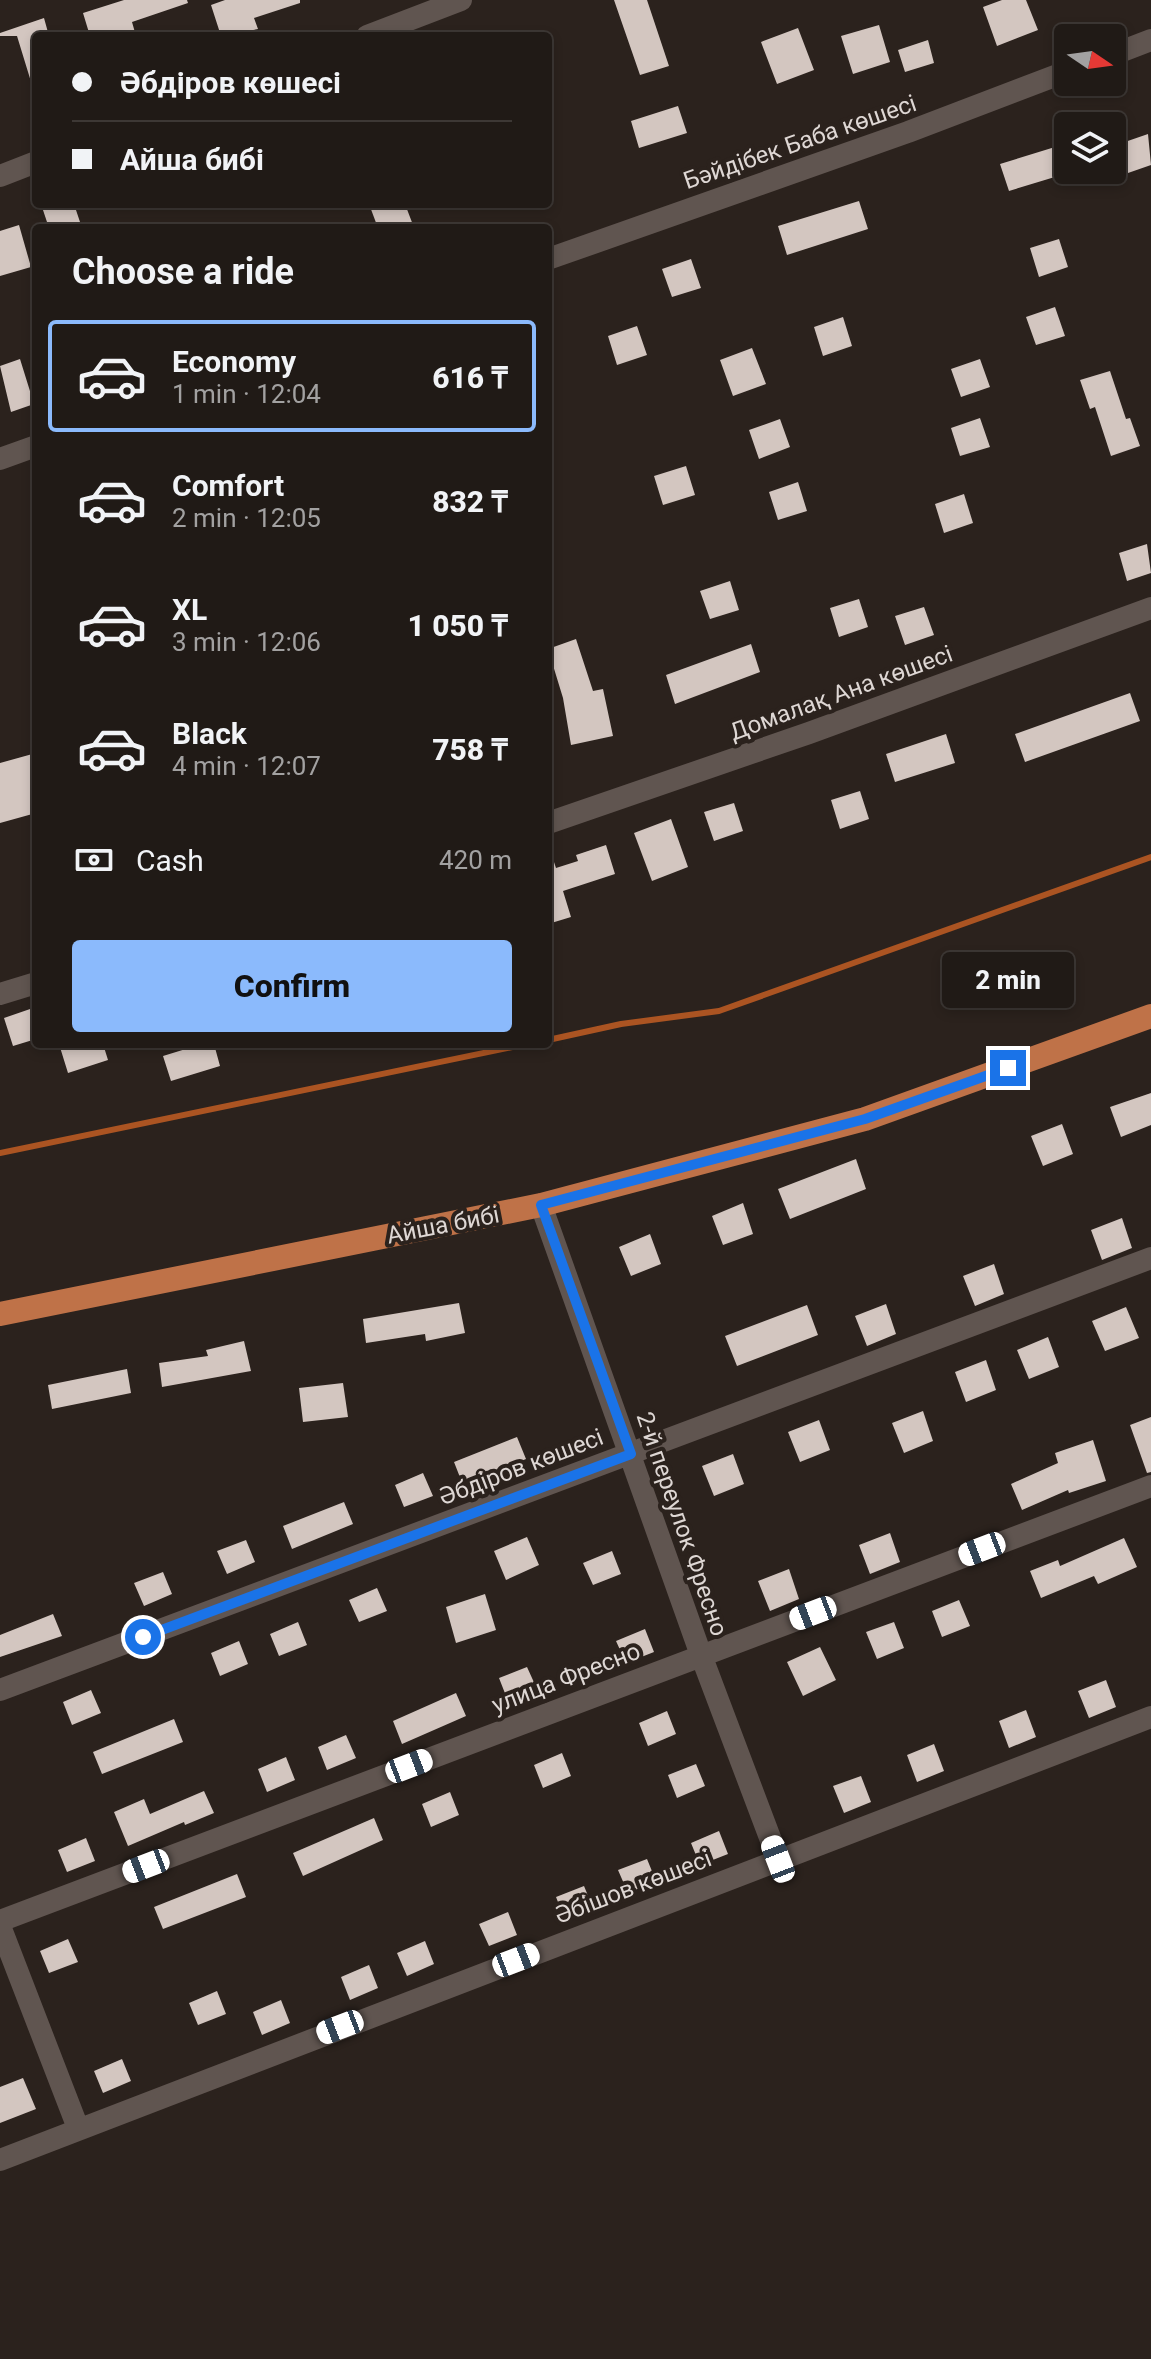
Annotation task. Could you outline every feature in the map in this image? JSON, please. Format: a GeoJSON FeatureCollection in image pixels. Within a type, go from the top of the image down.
{"type":"FeatureCollection","features":[{"type":"Feature","properties":{"kind":"main road","name":"Айша бибі"},"geometry":{"type":"LineString","coordinates":[[0,1314],[541,1205],[865,1119],[1151,1016]]}},
{"type":"Feature","properties":{"kind":"street"},"geometry":{"type":"LineString","coordinates":[[377,32],[461,0]]}},
{"type":"Feature","properties":{"kind":"street"},"geometry":{"type":"LineString","coordinates":[[1126,50],[1151,40]]}},
{"type":"Feature","properties":{"kind":"street","name":"Бәйдібек Баба көшесі"},"geometry":{"type":"LineString","coordinates":[[552,258],[908,132],[1054,76]]}},
{"type":"Feature","properties":{"kind":"street"},"geometry":{"type":"LineString","coordinates":[[0,176],[32,164]]}},
{"type":"Feature","properties":{"kind":"street"},"geometry":{"type":"LineString","coordinates":[[0,459],[32,447]]}},
{"type":"Feature","properties":{"kind":"street","name":"Домалақ Ана көшесі"},"geometry":{"type":"LineString","coordinates":[[552,822],[809,733],[1151,608]]}},
{"type":"Feature","properties":{"kind":"street"},"geometry":{"type":"LineString","coordinates":[[0,994],[32,984]]}},
{"type":"Feature","properties":{"kind":"street","name":"2-й переулок Фресно"},"geometry":{"type":"LineString","coordinates":[[541,1205],[701,1655],[778,1859]]}},
{"type":"Feature","properties":{"kind":"street","name":"Әбдіров көшесі"},"geometry":{"type":"LineString","coordinates":[[0,1690],[1151,1258]]}},
{"type":"Feature","properties":{"kind":"street","name":"улица Фресно"},"geometry":{"type":"LineString","coordinates":[[0,1924],[1151,1486]]}},
{"type":"Feature","properties":{"kind":"street","name":"Әбішов көшесі"},"geometry":{"type":"LineString","coordinates":[[0,2160],[1151,1717]]}},
{"type":"Feature","properties":{"kind":"street"},"geometry":{"type":"LineString","coordinates":[[0,1924],[78,2128]]}},
{"type":"Feature","properties":{"kind":"building"},"geometry":{"type":"Polygon","coordinates":[[[124,0],[187,0],[188,3],[132,22],[135,32],[89,32],[83,13],[124,0]]]}},
{"type":"Feature","properties":{"kind":"building"},"geometry":{"type":"Polygon","coordinates":[[[225,0],[300,0],[300,3],[254,18],[258,29],[242,32],[220,32],[211,5],[225,0]]]}},
{"type":"Feature","properties":{"kind":"building"},"geometry":{"type":"Polygon","coordinates":[[[614,0],[647,0],[669,66],[640,75],[614,0]]]}},
{"type":"Feature","properties":{"kind":"building"},"geometry":{"type":"Polygon","coordinates":[[[1002,0],[1026,0],[1038,30],[997,46],[983,7],[1002,0]]]}},
{"type":"Feature","properties":{"kind":"building"},"geometry":{"type":"Polygon","coordinates":[[[44,18],[48,32],[32,32],[32,85],[17,36],[0,36],[0,33],[44,18]]]}},
{"type":"Feature","properties":{"kind":"building"},"geometry":{"type":"Polygon","coordinates":[[[879,25],[890,62],[853,74],[841,36],[879,25]]]}},
{"type":"Feature","properties":{"kind":"building"},"geometry":{"type":"Polygon","coordinates":[[[798,28],[814,70],[777,84],[761,42],[798,28]]]}},
{"type":"Feature","properties":{"kind":"building"},"geometry":{"type":"Polygon","coordinates":[[[928,40],[934,63],[905,72],[898,50],[928,40]]]}},
{"type":"Feature","properties":{"kind":"building"},"geometry":{"type":"Polygon","coordinates":[[[678,106],[687,133],[639,148],[631,121],[678,106]]]}},
{"type":"Feature","properties":{"kind":"building"},"geometry":{"type":"Polygon","coordinates":[[[1148,134],[1151,165],[1128,173],[1126,142],[1148,134]]]}},
{"type":"Feature","properties":{"kind":"building"},"geometry":{"type":"Polygon","coordinates":[[[1054,147],[1054,177],[1009,191],[1000,164],[1054,147]]]}},
{"type":"Feature","properties":{"kind":"building"},"geometry":{"type":"Polygon","coordinates":[[[859,201],[868,229],[787,255],[778,226],[859,201]]]}},
{"type":"Feature","properties":{"kind":"building"},"geometry":{"type":"Polygon","coordinates":[[[42,208],[75,208],[81,224],[48,224],[42,208]]]}},
{"type":"Feature","properties":{"kind":"building"},"geometry":{"type":"Polygon","coordinates":[[[370,208],[407,208],[413,224],[376,224],[370,208]]]}},
{"type":"Feature","properties":{"kind":"building"},"geometry":{"type":"Polygon","coordinates":[[[19,225],[31,267],[0,276],[0,231],[19,225]]]}},
{"type":"Feature","properties":{"kind":"building"},"geometry":{"type":"Polygon","coordinates":[[[1059,239],[1068,267],[1039,277],[1030,248],[1059,239]]]}},
{"type":"Feature","properties":{"kind":"building"},"geometry":{"type":"Polygon","coordinates":[[[691,259],[701,288],[672,297],[662,269],[691,259]]]}},
{"type":"Feature","properties":{"kind":"building"},"geometry":{"type":"Polygon","coordinates":[[[1055,307],[1065,336],[1036,345],[1026,317],[1055,307]]]}},
{"type":"Feature","properties":{"kind":"building"},"geometry":{"type":"Polygon","coordinates":[[[843,317],[852,346],[823,356],[814,327],[843,317]]]}},
{"type":"Feature","properties":{"kind":"building"},"geometry":{"type":"Polygon","coordinates":[[[637,326],[647,355],[617,365],[608,336],[637,326]]]}},
{"type":"Feature","properties":{"kind":"building"},"geometry":{"type":"Polygon","coordinates":[[[752,348],[766,384],[733,396],[720,360],[752,348]]]}},
{"type":"Feature","properties":{"kind":"building"},"geometry":{"type":"Polygon","coordinates":[[[20,359],[32,405],[11,412],[0,366],[20,359]]]}},
{"type":"Feature","properties":{"kind":"building"},"geometry":{"type":"Polygon","coordinates":[[[980,359],[990,387],[961,397],[951,369],[980,359]]]}},
{"type":"Feature","properties":{"kind":"building"},"geometry":{"type":"Polygon","coordinates":[[[1110,371],[1126,419],[1130,418],[1140,446],[1111,456],[1095,407],[1090,409],[1080,380],[1110,371]]]}},
{"type":"Feature","properties":{"kind":"building"},"geometry":{"type":"Polygon","coordinates":[[[980,418],[990,447],[960,456],[951,428],[980,418]]]}},
{"type":"Feature","properties":{"kind":"building"},"geometry":{"type":"Polygon","coordinates":[[[780,419],[790,447],[759,459],[749,430],[780,419]]]}},
{"type":"Feature","properties":{"kind":"building"},"geometry":{"type":"Polygon","coordinates":[[[686,466],[695,495],[663,505],[654,476],[686,466]]]}},
{"type":"Feature","properties":{"kind":"building"},"geometry":{"type":"Polygon","coordinates":[[[798,482],[807,511],[778,520],[769,492],[798,482]]]}},
{"type":"Feature","properties":{"kind":"building"},"geometry":{"type":"Polygon","coordinates":[[[964,494],[973,523],[944,533],[935,504],[964,494]]]}},
{"type":"Feature","properties":{"kind":"building"},"geometry":{"type":"Polygon","coordinates":[[[1147,544],[1151,573],[1127,581],[1119,553],[1147,544]]]}},
{"type":"Feature","properties":{"kind":"building"},"geometry":{"type":"Polygon","coordinates":[[[730,581],[739,610],[710,619],[700,591],[730,581]]]}},
{"type":"Feature","properties":{"kind":"building"},"geometry":{"type":"Polygon","coordinates":[[[859,599],[868,627],[839,637],[830,608],[859,599]]]}},
{"type":"Feature","properties":{"kind":"building"},"geometry":{"type":"Polygon","coordinates":[[[924,607],[934,635],[905,645],[895,616],[924,607]]]}},
{"type":"Feature","properties":{"kind":"building"},"geometry":{"type":"Polygon","coordinates":[[[576,639],[593,691],[603,689],[613,736],[571,745],[563,698],[552,662],[552,648],[576,639]]]}},
{"type":"Feature","properties":{"kind":"building"},"geometry":{"type":"Polygon","coordinates":[[[751,644],[760,672],[675,704],[666,675],[751,644]]]}},
{"type":"Feature","properties":{"kind":"building"},"geometry":{"type":"Polygon","coordinates":[[[1130,693],[1140,721],[1025,762],[1015,734],[1130,693]]]}},
{"type":"Feature","properties":{"kind":"building"},"geometry":{"type":"Polygon","coordinates":[[[946,734],[955,763],[895,782],[886,754],[946,734]]]}},
{"type":"Feature","properties":{"kind":"building"},"geometry":{"type":"Polygon","coordinates":[[[32,754],[32,814],[0,823],[0,763],[32,754]]]}},
{"type":"Feature","properties":{"kind":"building"},"geometry":{"type":"Polygon","coordinates":[[[860,791],[869,819],[840,829],[831,800],[860,791]]]}},
{"type":"Feature","properties":{"kind":"building"},"geometry":{"type":"Polygon","coordinates":[[[734,803],[743,831],[714,841],[704,812],[734,803]]]}},
{"type":"Feature","properties":{"kind":"building"},"geometry":{"type":"Polygon","coordinates":[[[671,819],[688,867],[652,881],[634,833],[671,819]]]}},
{"type":"Feature","properties":{"kind":"building"},"geometry":{"type":"Polygon","coordinates":[[[606,845],[615,874],[563,891],[571,917],[552,923],[552,856],[556,868],[578,861],[576,855],[606,845]]]}},
{"type":"Feature","properties":{"kind":"building"},"geometry":{"type":"Polygon","coordinates":[[[32,1008],[32,1040],[13,1046],[4,1018],[32,1008]]]}},
{"type":"Feature","properties":{"kind":"building"},"geometry":{"type":"Polygon","coordinates":[[[60,1048],[104,1048],[108,1060],[68,1073],[60,1048]]]}},
{"type":"Feature","properties":{"kind":"building"},"geometry":{"type":"Polygon","coordinates":[[[189,1048],[215,1048],[220,1066],[171,1081],[163,1056],[189,1048]]]}},
{"type":"Feature","properties":{"kind":"building"},"geometry":{"type":"Polygon","coordinates":[[[1151,1093],[1151,1125],[1121,1137],[1110,1107],[1151,1093]]]}},
{"type":"Feature","properties":{"kind":"building"},"geometry":{"type":"Polygon","coordinates":[[[1062,1124],[1073,1154],[1043,1166],[1031,1136],[1062,1124]]]}},
{"type":"Feature","properties":{"kind":"building"},"geometry":{"type":"Polygon","coordinates":[[[856,1159],[866,1189],[790,1219],[778,1189],[856,1159]]]}},
{"type":"Feature","properties":{"kind":"building"},"geometry":{"type":"Polygon","coordinates":[[[743,1203],[753,1234],[723,1245],[712,1216],[743,1203]]]}},
{"type":"Feature","properties":{"kind":"building"},"geometry":{"type":"Polygon","coordinates":[[[1122,1218],[1132,1248],[1102,1260],[1091,1230],[1122,1218]]]}},
{"type":"Feature","properties":{"kind":"building"},"geometry":{"type":"Polygon","coordinates":[[[650,1234],[661,1264],[631,1276],[619,1247],[650,1234]]]}},
{"type":"Feature","properties":{"kind":"building"},"geometry":{"type":"Polygon","coordinates":[[[994,1264],[1004,1294],[975,1306],[963,1276],[994,1264]]]}},
{"type":"Feature","properties":{"kind":"building"},"geometry":{"type":"Polygon","coordinates":[[[459,1303],[465,1333],[426,1341],[425,1334],[366,1343],[363,1319],[459,1303]]]}},
{"type":"Feature","properties":{"kind":"building"},"geometry":{"type":"Polygon","coordinates":[[[886,1304],[896,1334],[867,1346],[855,1316],[886,1304]]]}},
{"type":"Feature","properties":{"kind":"building"},"geometry":{"type":"Polygon","coordinates":[[[807,1305],[818,1335],[737,1366],[725,1336],[807,1305]]]}},
{"type":"Feature","properties":{"kind":"building"},"geometry":{"type":"Polygon","coordinates":[[[1126,1307],[1139,1338],[1105,1351],[1092,1321],[1126,1307]]]}},
{"type":"Feature","properties":{"kind":"building"},"geometry":{"type":"Polygon","coordinates":[[[1048,1337],[1059,1367],[1029,1379],[1017,1350],[1048,1337]]]}},
{"type":"Feature","properties":{"kind":"building"},"geometry":{"type":"Polygon","coordinates":[[[244,1341],[251,1371],[162,1387],[159,1363],[208,1356],[206,1350],[244,1341]]]}},
{"type":"Feature","properties":{"kind":"building"},"geometry":{"type":"Polygon","coordinates":[[[986,1360],[996,1390],[966,1402],[955,1372],[986,1360]]]}},
{"type":"Feature","properties":{"kind":"building"},"geometry":{"type":"Polygon","coordinates":[[[127,1369],[131,1393],[52,1409],[48,1385],[127,1369]]]}},
{"type":"Feature","properties":{"kind":"building"},"geometry":{"type":"Polygon","coordinates":[[[343,1383],[348,1417],[303,1422],[299,1388],[343,1383]]]}},
{"type":"Feature","properties":{"kind":"building"},"geometry":{"type":"Polygon","coordinates":[[[923,1411],[933,1441],[904,1453],[892,1423],[923,1411]]]}},
{"type":"Feature","properties":{"kind":"building"},"geometry":{"type":"Polygon","coordinates":[[[1151,1417],[1151,1472],[1147,1473],[1130,1425],[1151,1417]]]}},
{"type":"Feature","properties":{"kind":"building"},"geometry":{"type":"Polygon","coordinates":[[[819,1420],[830,1450],[800,1462],[788,1432],[819,1420]]]}},
{"type":"Feature","properties":{"kind":"building"},"geometry":{"type":"Polygon","coordinates":[[[517,1437],[526,1459],[463,1485],[454,1462],[517,1437]]]}},
{"type":"Feature","properties":{"kind":"building"},"geometry":{"type":"Polygon","coordinates":[[[1093,1440],[1106,1481],[1069,1493],[1068,1490],[1022,1510],[1011,1484],[1058,1463],[1055,1453],[1093,1440]]]}},
{"type":"Feature","properties":{"kind":"building"},"geometry":{"type":"Polygon","coordinates":[[[733,1454],[744,1484],[714,1496],[702,1466],[733,1454]]]}},
{"type":"Feature","properties":{"kind":"building"},"geometry":{"type":"Polygon","coordinates":[[[423,1473],[433,1496],[404,1507],[395,1485],[423,1473]]]}},
{"type":"Feature","properties":{"kind":"building"},"geometry":{"type":"Polygon","coordinates":[[[344,1502],[353,1524],[292,1549],[283,1526],[344,1502]]]}},
{"type":"Feature","properties":{"kind":"building"},"geometry":{"type":"Polygon","coordinates":[[[890,1533],[900,1562],[870,1574],[859,1545],[890,1533]]]}},
{"type":"Feature","properties":{"kind":"building"},"geometry":{"type":"Polygon","coordinates":[[[527,1537],[539,1565],[506,1580],[494,1551],[527,1537]]]}},
{"type":"Feature","properties":{"kind":"building"},"geometry":{"type":"Polygon","coordinates":[[[1124,1538],[1137,1567],[1098,1584],[1094,1576],[1041,1598],[1030,1571],[1058,1560],[1060,1566],[1124,1538]]]}},
{"type":"Feature","properties":{"kind":"building"},"geometry":{"type":"Polygon","coordinates":[[[246,1540],[255,1562],[227,1574],[217,1551],[246,1540]]]}},
{"type":"Feature","properties":{"kind":"building"},"geometry":{"type":"Polygon","coordinates":[[[612,1551],[621,1574],[593,1585],[583,1563],[612,1551]]]}},
{"type":"Feature","properties":{"kind":"building"},"geometry":{"type":"Polygon","coordinates":[[[789,1569],[799,1599],[770,1611],[758,1581],[789,1569]]]}},
{"type":"Feature","properties":{"kind":"building"},"geometry":{"type":"Polygon","coordinates":[[[163,1572],[172,1594],[144,1606],[134,1583],[163,1572]]]}},
{"type":"Feature","properties":{"kind":"building"},"geometry":{"type":"Polygon","coordinates":[[[377,1588],[387,1611],[359,1622],[349,1600],[377,1588]]]}},
{"type":"Feature","properties":{"kind":"building"},"geometry":{"type":"Polygon","coordinates":[[[485,1594],[496,1630],[456,1643],[446,1607],[485,1594]]]}},
{"type":"Feature","properties":{"kind":"building"},"geometry":{"type":"Polygon","coordinates":[[[959,1600],[970,1626],[942,1637],[932,1611],[959,1600]]]}},
{"type":"Feature","properties":{"kind":"building"},"geometry":{"type":"Polygon","coordinates":[[[53,1614],[62,1636],[0,1657],[0,1635],[53,1614]]]}},
{"type":"Feature","properties":{"kind":"building"},"geometry":{"type":"Polygon","coordinates":[[[298,1622],[307,1645],[279,1656],[270,1634],[298,1622]]]}},
{"type":"Feature","properties":{"kind":"building"},"geometry":{"type":"Polygon","coordinates":[[[894,1622],[904,1648],[877,1659],[866,1632],[894,1622]]]}},
{"type":"Feature","properties":{"kind":"building"},"geometry":{"type":"Polygon","coordinates":[[[645,1629],[654,1652],[626,1663],[616,1641],[645,1629]]]}},
{"type":"Feature","properties":{"kind":"building"},"geometry":{"type":"Polygon","coordinates":[[[239,1641],[248,1664],[220,1676],[211,1653],[239,1641]]]}},
{"type":"Feature","properties":{"kind":"building"},"geometry":{"type":"Polygon","coordinates":[[[820,1647],[836,1680],[803,1696],[787,1662],[820,1647]]]}},
{"type":"Feature","properties":{"kind":"building"},"geometry":{"type":"Polygon","coordinates":[[[527,1667],[537,1689],[508,1701],[499,1678],[527,1667]]]}},
{"type":"Feature","properties":{"kind":"building"},"geometry":{"type":"Polygon","coordinates":[[[1106,1680],[1116,1707],[1089,1718],[1078,1691],[1106,1680]]]}},
{"type":"Feature","properties":{"kind":"building"},"geometry":{"type":"Polygon","coordinates":[[[91,1690],[101,1713],[72,1725],[63,1702],[91,1690]]]}},
{"type":"Feature","properties":{"kind":"building"},"geometry":{"type":"Polygon","coordinates":[[[456,1693],[466,1716],[402,1744],[393,1721],[456,1693]]]}},
{"type":"Feature","properties":{"kind":"building"},"geometry":{"type":"Polygon","coordinates":[[[1026,1710],[1036,1737],[1009,1748],[999,1721],[1026,1710]]]}},
{"type":"Feature","properties":{"kind":"building"},"geometry":{"type":"Polygon","coordinates":[[[667,1711],[676,1734],[648,1746],[639,1723],[667,1711]]]}},
{"type":"Feature","properties":{"kind":"building"},"geometry":{"type":"Polygon","coordinates":[[[174,1719],[183,1742],[102,1774],[93,1752],[174,1719]]]}},
{"type":"Feature","properties":{"kind":"building"},"geometry":{"type":"Polygon","coordinates":[[[346,1735],[356,1758],[327,1770],[318,1747],[346,1735]]]}},
{"type":"Feature","properties":{"kind":"building"},"geometry":{"type":"Polygon","coordinates":[[[934,1744],[944,1771],[917,1782],[907,1755],[934,1744]]]}},
{"type":"Feature","properties":{"kind":"building"},"geometry":{"type":"Polygon","coordinates":[[[562,1753],[571,1776],[543,1788],[534,1765],[562,1753]]]}},
{"type":"Feature","properties":{"kind":"building"},"geometry":{"type":"Polygon","coordinates":[[[286,1757],[295,1780],[267,1792],[258,1769],[286,1757]]]}},
{"type":"Feature","properties":{"kind":"building"},"geometry":{"type":"Polygon","coordinates":[[[696,1764],[705,1786],[677,1798],[668,1775],[696,1764]]]}},
{"type":"Feature","properties":{"kind":"building"},"geometry":{"type":"Polygon","coordinates":[[[861,1776],[871,1802],[844,1813],[833,1786],[861,1776]]]}},
{"type":"Feature","properties":{"kind":"building"},"geometry":{"type":"Polygon","coordinates":[[[204,1791],[214,1813],[128,1846],[114,1812],[144,1799],[150,1814],[204,1791]]]}},
{"type":"Feature","properties":{"kind":"building"},"geometry":{"type":"Polygon","coordinates":[[[450,1792],[459,1815],[431,1827],[422,1804],[450,1792]]]}},
{"type":"Feature","properties":{"kind":"building"},"geometry":{"type":"Polygon","coordinates":[[[374,1818],[383,1840],[303,1876],[293,1853],[374,1818]]]}},
{"type":"Feature","properties":{"kind":"building"},"geometry":{"type":"Polygon","coordinates":[[[719,1831],[728,1854],[700,1865],[691,1843],[719,1831]]]}},
{"type":"Feature","properties":{"kind":"building"},"geometry":{"type":"Polygon","coordinates":[[[86,1838],[95,1861],[67,1872],[58,1850],[86,1838]]]}},
{"type":"Feature","properties":{"kind":"building"},"geometry":{"type":"Polygon","coordinates":[[[647,1859],[656,1881],[628,1893],[618,1870],[647,1859]]]}},
{"type":"Feature","properties":{"kind":"building"},"geometry":{"type":"Polygon","coordinates":[[[237,1874],[246,1897],[163,1929],[154,1907],[237,1874]]]}},
{"type":"Feature","properties":{"kind":"building"},"geometry":{"type":"Polygon","coordinates":[[[584,1886],[593,1908],[565,1920],[556,1897],[584,1886]]]}},
{"type":"Feature","properties":{"kind":"building"},"geometry":{"type":"Polygon","coordinates":[[[508,1912],[517,1935],[489,1946],[479,1924],[508,1912]]]}},
{"type":"Feature","properties":{"kind":"building"},"geometry":{"type":"Polygon","coordinates":[[[68,1939],[78,1962],[49,1973],[40,1951],[68,1939]]]}},
{"type":"Feature","properties":{"kind":"building"},"geometry":{"type":"Polygon","coordinates":[[[425,1941],[434,1964],[407,1976],[397,1953],[425,1941]]]}},
{"type":"Feature","properties":{"kind":"building"},"geometry":{"type":"Polygon","coordinates":[[[369,1965],[378,1988],[350,2000],[341,1977],[369,1965]]]}},
{"type":"Feature","properties":{"kind":"building"},"geometry":{"type":"Polygon","coordinates":[[[217,1991],[226,2014],[198,2025],[189,2003],[217,1991]]]}},
{"type":"Feature","properties":{"kind":"building"},"geometry":{"type":"Polygon","coordinates":[[[281,2000],[290,2023],[262,2035],[253,2012],[281,2000]]]}},
{"type":"Feature","properties":{"kind":"building"},"geometry":{"type":"Polygon","coordinates":[[[122,2059],[131,2081],[103,2093],[94,2071],[122,2059]]]}},
{"type":"Feature","properties":{"kind":"building"},"geometry":{"type":"Polygon","coordinates":[[[23,2078],[36,2109],[0,2123],[0,2087],[23,2078]]]}},
{"type":"Feature","properties":{"kind":"waterway"},"geometry":{"type":"LineString","coordinates":[[552,1039],[621,1024],[719,1011],[1151,857]]}},
{"type":"Feature","properties":{"kind":"waterway"},"geometry":{"type":"LineString","coordinates":[[0,1153],[508,1048]]}},
{"type":"Feature","properties":{"kind":"route"},"geometry":{"type":"LineString","coordinates":[[143,1637],[631,1454],[541,1205],[865,1119],[1008,1068]]}}]}
